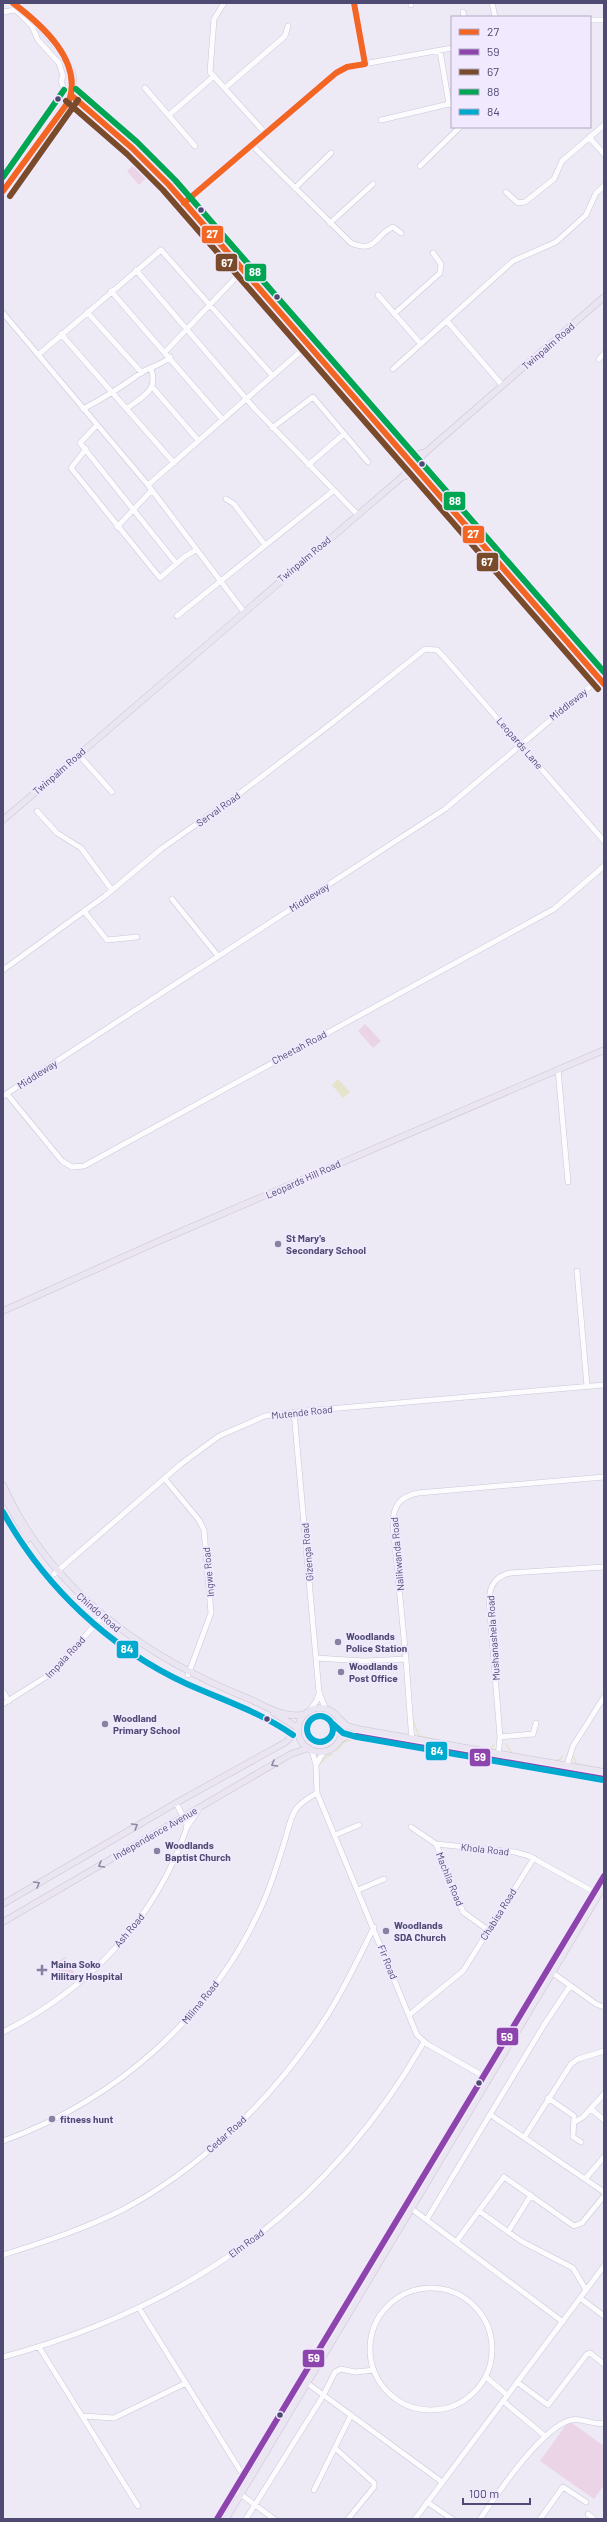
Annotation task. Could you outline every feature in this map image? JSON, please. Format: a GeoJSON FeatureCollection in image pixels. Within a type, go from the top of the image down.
{"type":"FeatureCollection","features":[{"type":"Feature","properties":{"kind":"main road"},"geometry":{"type":"LineString","coordinates":[[3,191],[71,95],[73,77],[67,62],[33,19],[13,3]]}},
{"type":"Feature","properties":{"kind":"main road"},"geometry":{"type":"LineString","coordinates":[[71,95],[132,148],[184,203],[404,452],[604,684]]}},
{"type":"Feature","properties":{"kind":"main road","name":"Twinpalm Road"},"geometry":{"type":"LineString","coordinates":[[3,820],[402,477],[426,452],[604,297]]}},
{"type":"Feature","properties":{"kind":"main road"},"geometry":{"type":"LineString","coordinates":[[404,452],[415,455],[426,452]]}},
{"type":"Feature","properties":{"kind":"main road"},"geometry":{"type":"LineString","coordinates":[[402,477],[413,474],[424,476]]}},
{"type":"Feature","properties":{"kind":"main road","name":"Leopards Hill Road"},"geometry":{"type":"LineString","coordinates":[[3,1311],[159,1241],[604,1050]]}},
{"type":"Feature","properties":{"kind":"main road","name":"Chindo Road"},"geometry":{"type":"LineString","coordinates":[[3,1485],[28,1530],[56,1572]]}},
{"type":"Feature","properties":{"kind":"main road","name":"Chindo Road"},"geometry":{"type":"LineString","coordinates":[[3,1495],[23,1532],[56,1572],[102,1617],[143,1650],[188,1673],[277,1714],[298,1729]]}},
{"type":"Feature","properties":{"kind":"main road","name":"Chindo Road"},"geometry":{"type":"LineString","coordinates":[[188,1673],[291,1716],[304,1714]]}},
{"type":"Feature","properties":{"kind":"main road"},"geometry":{"type":"LineString","coordinates":[[412,1742],[348,1736],[340,1740],[330,1749],[324,1751],[310,1749],[302,1742],[298,1729],[304,1714],[310,1710],[325,1708],[350,1727],[412,1742],[498,1758],[604,1772]]}},
{"type":"Feature","properties":{"kind":"main road"},"geometry":{"type":"LineString","coordinates":[[339,1718],[342,1732],[340,1740]]}},
{"type":"Feature","properties":{"kind":"main road","name":"Independence Avenue"},"geometry":{"type":"LineString","coordinates":[[3,1904],[176,1803],[286,1742],[298,1729]]}},
{"type":"Feature","properties":{"kind":"main road","name":"Independence Avenue"},"geometry":{"type":"LineString","coordinates":[[3,1922],[291,1754],[310,1749]]}},
{"type":"Feature","properties":{"kind":"main road"},"geometry":{"type":"LineString","coordinates":[[566,1768],[604,1779]]}},
{"type":"Feature","properties":{"kind":"main road"},"geometry":{"type":"LineString","coordinates":[[226,2519],[412,2209],[604,1876]]}},
{"type":"Feature","properties":{"kind":"main road"},"geometry":{"type":"LineString","coordinates":[[550,1971],[604,1886]]}},
{"type":"Feature","properties":{"kind":"main road"},"geometry":{"type":"LineString","coordinates":[[217,2519],[487,2078]]}},
{"type":"Feature","properties":{"kind":"street"},"geometry":{"type":"LineString","coordinates":[[224,3],[214,19],[209,63],[213,77],[225,88],[266,134]]}},
{"type":"Feature","properties":{"kind":"street"},"geometry":{"type":"LineString","coordinates":[[354,3],[365,64]]}},
{"type":"Feature","properties":{"kind":"street"},"geometry":{"type":"LineString","coordinates":[[492,3],[495,16]]}},
{"type":"Feature","properties":{"kind":"street"},"geometry":{"type":"LineString","coordinates":[[3,12],[16,10],[32,26],[38,40],[58,63],[63,76],[61,81],[64,90],[61,100],[52,112]]}},
{"type":"Feature","properties":{"kind":"street"},"geometry":{"type":"LineString","coordinates":[[591,20],[604,20]]}},
{"type":"Feature","properties":{"kind":"street"},"geometry":{"type":"LineString","coordinates":[[225,88],[285,36],[288,26]]}},
{"type":"Feature","properties":{"kind":"street"},"geometry":{"type":"LineString","coordinates":[[184,203],[336,73],[347,67],[451,48]]}},
{"type":"Feature","properties":{"kind":"street"},"geometry":{"type":"LineString","coordinates":[[381,120],[450,105],[440,50]]}},
{"type":"Feature","properties":{"kind":"street"},"geometry":{"type":"LineString","coordinates":[[169,115],[213,77]]}},
{"type":"Feature","properties":{"kind":"street"},"geometry":{"type":"LineString","coordinates":[[145,88],[195,146]]}},
{"type":"Feature","properties":{"kind":"street"},"geometry":{"type":"LineString","coordinates":[[506,192],[518,203],[525,202],[554,179],[562,161],[604,125]]}},
{"type":"Feature","properties":{"kind":"street"},"geometry":{"type":"LineString","coordinates":[[420,166],[459,128]]}},
{"type":"Feature","properties":{"kind":"street"},"geometry":{"type":"LineString","coordinates":[[589,137],[604,154]]}},
{"type":"Feature","properties":{"kind":"street"},"geometry":{"type":"LineString","coordinates":[[252,145],[351,242],[358,246],[370,245],[378,241],[390,228],[401,233]]}},
{"type":"Feature","properties":{"kind":"street"},"geometry":{"type":"LineString","coordinates":[[295,188],[331,153]]}},
{"type":"Feature","properties":{"kind":"street"},"geometry":{"type":"LineString","coordinates":[[330,223],[373,184]]}},
{"type":"Feature","properties":{"kind":"street"},"geometry":{"type":"LineString","coordinates":[[393,369],[513,261],[556,242],[586,216],[596,193],[604,186]]}},
{"type":"Feature","properties":{"kind":"street"},"geometry":{"type":"LineString","coordinates":[[38,355],[157,251],[162,251],[272,374]]}},
{"type":"Feature","properties":{"kind":"street"},"geometry":{"type":"LineString","coordinates":[[394,314],[440,273],[441,264],[433,254]]}},
{"type":"Feature","properties":{"kind":"street"},"geometry":{"type":"LineString","coordinates":[[136,270],[272,428],[333,491],[358,514]]}},
{"type":"Feature","properties":{"kind":"street"},"geometry":{"type":"LineString","coordinates":[[164,352],[187,329],[208,304],[243,270]]}},
{"type":"Feature","properties":{"kind":"street"},"geometry":{"type":"LineString","coordinates":[[111,291],[170,357],[222,419]]}},
{"type":"Feature","properties":{"kind":"street"},"geometry":{"type":"LineString","coordinates":[[378,295],[421,344]]}},
{"type":"Feature","properties":{"kind":"street"},"geometry":{"type":"LineString","coordinates":[[87,312],[142,372]]}},
{"type":"Feature","properties":{"kind":"street"},"geometry":{"type":"LineString","coordinates":[[3,313],[150,488],[244,612]]}},
{"type":"Feature","properties":{"kind":"street"},"geometry":{"type":"LineString","coordinates":[[447,321],[502,385]]}},
{"type":"Feature","properties":{"kind":"street"},"geometry":{"type":"LineString","coordinates":[[62,334],[174,463]]}},
{"type":"Feature","properties":{"kind":"street"},"geometry":{"type":"LineString","coordinates":[[117,527],[134,511],[150,488],[198,440],[272,374],[309,344]]}},
{"type":"Feature","properties":{"kind":"street"},"geometry":{"type":"LineString","coordinates":[[599,359],[604,354]]}},
{"type":"Feature","properties":{"kind":"street"},"geometry":{"type":"LineString","coordinates":[[83,409],[114,393],[142,372],[151,369],[170,357]]}},
{"type":"Feature","properties":{"kind":"street"},"geometry":{"type":"LineString","coordinates":[[127,409],[153,388],[155,381],[151,369]]}},
{"type":"Feature","properties":{"kind":"street"},"geometry":{"type":"LineString","coordinates":[[153,388],[198,440]]}},
{"type":"Feature","properties":{"kind":"street"},"geometry":{"type":"LineString","coordinates":[[272,428],[312,397],[368,462]]}},
{"type":"Feature","properties":{"kind":"street"},"geometry":{"type":"LineString","coordinates":[[96,425],[80,441],[176,563]]}},
{"type":"Feature","properties":{"kind":"street"},"geometry":{"type":"LineString","coordinates":[[308,465],[344,434]]}},
{"type":"Feature","properties":{"kind":"street"},"geometry":{"type":"LineString","coordinates":[[86,450],[71,468],[117,527],[160,578],[176,563],[196,550]]}},
{"type":"Feature","properties":{"kind":"street"},"geometry":{"type":"LineString","coordinates":[[177,616],[333,491]]}},
{"type":"Feature","properties":{"kind":"street"},"geometry":{"type":"LineString","coordinates":[[226,499],[234,504],[265,545]]}},
{"type":"Feature","properties":{"kind":"street","name":"Leopards Lane"},"geometry":{"type":"LineString","coordinates":[[432,648],[443,656],[604,841]]}},
{"type":"Feature","properties":{"kind":"street","name":"Serval Road"},"geometry":{"type":"LineString","coordinates":[[3,970],[112,890],[161,849],[235,797],[363,699],[417,654],[425,649],[432,648]]}},
{"type":"Feature","properties":{"kind":"street","name":"Middleway"},"geometry":{"type":"LineString","coordinates":[[5,1095],[445,809],[599,679]]}},
{"type":"Feature","properties":{"kind":"street"},"geometry":{"type":"LineString","coordinates":[[79,754],[112,792]]}},
{"type":"Feature","properties":{"kind":"street"},"geometry":{"type":"LineString","coordinates":[[37,811],[57,832],[81,848],[112,890]]}},
{"type":"Feature","properties":{"kind":"street","name":"Cheetah Road"},"geometry":{"type":"LineString","coordinates":[[5,1095],[62,1161],[72,1167],[84,1166],[548,912],[604,866]]}},
{"type":"Feature","properties":{"kind":"street"},"geometry":{"type":"LineString","coordinates":[[172,899],[218,956]]}},
{"type":"Feature","properties":{"kind":"street"},"geometry":{"type":"LineString","coordinates":[[84,911],[106,940],[137,937]]}},
{"type":"Feature","properties":{"kind":"street"},"geometry":{"type":"LineString","coordinates":[[558,1069],[568,1182]]}},
{"type":"Feature","properties":{"kind":"street"},"geometry":{"type":"LineString","coordinates":[[577,1271],[587,1386]]}},
{"type":"Feature","properties":{"kind":"street","name":"Mutende Road"},"geometry":{"type":"LineString","coordinates":[[56,1572],[165,1478],[219,1436],[250,1421],[294,1412],[604,1385]]}},
{"type":"Feature","properties":{"kind":"street","name":"Gizenga Road"},"geometry":{"type":"LineString","coordinates":[[294,1412],[319,1692],[325,1708]]}},
{"type":"Feature","properties":{"kind":"street","name":"Nalikwanda Road"},"geometry":{"type":"LineString","coordinates":[[412,1742],[406,1659],[393,1524],[396,1504],[401,1499],[418,1493],[604,1477]]}},
{"type":"Feature","properties":{"kind":"street","name":"Ingwe Road"},"geometry":{"type":"LineString","coordinates":[[165,1478],[199,1520],[204,1530],[211,1613],[188,1673]]}},
{"type":"Feature","properties":{"kind":"street","name":"Mushanashela Road"},"geometry":{"type":"LineString","coordinates":[[498,1758],[500,1738],[489,1600],[493,1582],[501,1575],[510,1572],[604,1567]]}},
{"type":"Feature","properties":{"kind":"street","name":"Impala Road"},"geometry":{"type":"LineString","coordinates":[[3,1704],[52,1673],[102,1617]]}},
{"type":"Feature","properties":{"kind":"street"},"geometry":{"type":"LineString","coordinates":[[316,1658],[364,1661],[406,1659]]}},
{"type":"Feature","properties":{"kind":"street"},"geometry":{"type":"LineString","coordinates":[[3,1692],[8,1701]]}},
{"type":"Feature","properties":{"kind":"street"},"geometry":{"type":"LineString","coordinates":[[310,1710],[317,1700],[319,1692]]}},
{"type":"Feature","properties":{"kind":"street"},"geometry":{"type":"LineString","coordinates":[[566,1768],[573,1746],[604,1697]]}},
{"type":"Feature","properties":{"kind":"street"},"geometry":{"type":"LineString","coordinates":[[500,1738],[533,1734],[536,1723]]}},
{"type":"Feature","properties":{"kind":"street","name":"Fir Road"},"geometry":{"type":"LineString","coordinates":[[310,1749],[316,1765],[317,1793],[374,1927],[417,2035],[424,2042],[487,2078]]}},
{"type":"Feature","properties":{"kind":"street"},"geometry":{"type":"LineString","coordinates":[[316,1765],[324,1751]]}},
{"type":"Feature","properties":{"kind":"street","name":"Milima Road"},"geometry":{"type":"LineString","coordinates":[[3,2141],[46,2123],[84,2103],[125,2076],[183,2025],[223,1974],[244,1941],[268,1890],[295,1810],[317,1793]]}},
{"type":"Feature","properties":{"kind":"street"},"geometry":{"type":"LineString","coordinates":[[176,1803],[187,1824],[186,1830]]}},
{"type":"Feature","properties":{"kind":"street","name":"Ash Road"},"geometry":{"type":"LineString","coordinates":[[3,2032],[62,1997],[102,1963],[148,1908],[168,1873],[186,1830],[201,1806]]}},
{"type":"Feature","properties":{"kind":"street"},"geometry":{"type":"LineString","coordinates":[[335,1836],[359,1825]]}},
{"type":"Feature","properties":{"kind":"street","name":"Machila Road"},"geometry":{"type":"LineString","coordinates":[[411,1827],[436,1844],[463,1912],[488,1930]]}},
{"type":"Feature","properties":{"kind":"street","name":"Khola Road"},"geometry":{"type":"LineString","coordinates":[[436,1844],[515,1852],[534,1858]]}},
{"type":"Feature","properties":{"kind":"street"},"geometry":{"type":"LineString","coordinates":[[534,1858],[594,1892]]}},
{"type":"Feature","properties":{"kind":"street","name":"Chabisa Road"},"geometry":{"type":"LineString","coordinates":[[409,2015],[463,1971],[534,1858]]}},
{"type":"Feature","properties":{"kind":"street"},"geometry":{"type":"LineString","coordinates":[[358,1890],[384,1879]]}},
{"type":"Feature","properties":{"kind":"street","name":"Cedar Road"},"geometry":{"type":"LineString","coordinates":[[3,2255],[59,2237],[123,2209],[172,2178],[222,2139],[267,2093],[312,2039],[340,1993],[374,1927]]}},
{"type":"Feature","properties":{"kind":"street"},"geometry":{"type":"LineString","coordinates":[[550,1971],[596,2004],[604,2007]]}},
{"type":"Feature","properties":{"kind":"street"},"geometry":{"type":"LineString","coordinates":[[427,2219],[544,2025],[570,1986]]}},
{"type":"Feature","properties":{"kind":"street","name":"Elm Road"},"geometry":{"type":"LineString","coordinates":[[3,2357],[72,2336],[139,2308],[179,2288],[206,2272],[275,2222],[308,2193],[368,2125],[403,2078],[424,2042]]}},
{"type":"Feature","properties":{"kind":"street"},"geometry":{"type":"LineString","coordinates":[[525,2136],[571,2064],[578,2059],[604,2051]]}},
{"type":"Feature","properties":{"kind":"street"},"geometry":{"type":"LineString","coordinates":[[574,2122],[591,2109],[604,2094]]}},
{"type":"Feature","properties":{"kind":"street"},"geometry":{"type":"LineString","coordinates":[[548,2098],[574,2116],[573,2137],[581,2142]]}},
{"type":"Feature","properties":{"kind":"street"},"geometry":{"type":"LineString","coordinates":[[591,2109],[604,2120]]}},
{"type":"Feature","properties":{"kind":"street"},"geometry":{"type":"LineString","coordinates":[[491,2114],[586,2178],[604,2192]]}},
{"type":"Feature","properties":{"kind":"street"},"geometry":{"type":"LineString","coordinates":[[586,2178],[604,2157]]}},
{"type":"Feature","properties":{"kind":"street"},"geometry":{"type":"LineString","coordinates":[[456,2242],[504,2177],[574,2226],[586,2219],[604,2196]]}},
{"type":"Feature","properties":{"kind":"street"},"geometry":{"type":"LineString","coordinates":[[508,2232],[531,2195]]}},
{"type":"Feature","properties":{"kind":"street"},"geometry":{"type":"LineString","coordinates":[[412,2209],[563,2322]]}},
{"type":"Feature","properties":{"kind":"street"},"geometry":{"type":"LineString","coordinates":[[479,2210],[508,2232],[572,2268],[586,2290]]}},
{"type":"Feature","properties":{"kind":"street"},"geometry":{"type":"LineString","coordinates":[[415,2519],[604,2266]]}},
{"type":"Feature","properties":{"kind":"street"},"geometry":{"type":"LineString","coordinates":[[423,2289],[440,2289],[463,2297],[476,2308],[486,2321],[491,2336],[492,2349],[486,2377],[468,2398],[451,2407],[432,2410],[413,2408],[396,2400],[383,2386],[374,2370],[371,2354],[372,2337],[378,2321],[387,2308],[407,2294],[423,2289]]}},
{"type":"Feature","properties":{"kind":"street"},"geometry":{"type":"LineString","coordinates":[[580,2298],[604,2316]]}},
{"type":"Feature","properties":{"kind":"street"},"geometry":{"type":"LineString","coordinates":[[139,2308],[243,2475]]}},
{"type":"Feature","properties":{"kind":"street"},"geometry":{"type":"LineString","coordinates":[[39,2347],[138,2506]]}},
{"type":"Feature","properties":{"kind":"street"},"geometry":{"type":"LineString","coordinates":[[517,2382],[548,2405],[587,2354],[590,2353],[604,2364]]}},
{"type":"Feature","properties":{"kind":"street"},"geometry":{"type":"LineString","coordinates":[[246,2519],[323,2396],[337,2370],[355,2372],[374,2370]]}},
{"type":"Feature","properties":{"kind":"street"},"geometry":{"type":"LineString","coordinates":[[486,2377],[507,2395]]}},
{"type":"Feature","properties":{"kind":"street"},"geometry":{"type":"LineString","coordinates":[[82,2416],[114,2418],[186,2383]]}},
{"type":"Feature","properties":{"kind":"street"},"geometry":{"type":"LineString","coordinates":[[307,2383],[442,2482]]}},
{"type":"Feature","properties":{"kind":"street"},"geometry":{"type":"LineString","coordinates":[[503,2401],[545,2436]]}},
{"type":"Feature","properties":{"kind":"street"},"geometry":{"type":"LineString","coordinates":[[314,2490],[351,2415]]}},
{"type":"Feature","properties":{"kind":"street"},"geometry":{"type":"LineString","coordinates":[[480,2519],[504,2485],[545,2436],[570,2420],[604,2423]]}},
{"type":"Feature","properties":{"kind":"street"},"geometry":{"type":"LineString","coordinates":[[335,2448],[374,2482],[374,2487],[348,2519]]}},
{"type":"Feature","properties":{"kind":"street"},"geometry":{"type":"LineString","coordinates":[[540,2519],[563,2487],[586,2502]]}},
{"type":"Feature","properties":{"kind":"street"},"geometry":{"type":"LineString","coordinates":[[235,2490],[274,2519]]}},
{"type":"Feature","properties":{"kind":"street"},"geometry":{"type":"LineString","coordinates":[[427,2502],[452,2519]]}},
{"type":"Feature","properties":{"kind":"street"},"geometry":{"type":"LineString","coordinates":[[588,2514],[594,2519]]}},
{"type":"Feature","properties":{"kind":"shaded area"},"geometry":{"type":"Polygon","coordinates":[[[134,165],[146,178],[139,185],[127,171],[134,165]]]}},
{"type":"Feature","properties":{"kind":"shaded area"},"geometry":{"type":"Polygon","coordinates":[[[365,1024],[381,1041],[373,1048],[358,1031],[365,1024]]]}},
{"type":"Feature","properties":{"kind":"shaded area"},"geometry":{"type":"Polygon","coordinates":[[[338,1079],[350,1092],[343,1098],[332,1085],[338,1079]]]}},
{"type":"Feature","properties":{"kind":"shaded area"},"geometry":{"type":"Polygon","coordinates":[[[65,1957],[75,1974],[64,1980],[54,1964],[65,1957]]]}},
{"type":"Feature","properties":{"kind":"shaded area"},"geometry":{"type":"Polygon","coordinates":[[[569,2421],[604,2446],[604,2485],[594,2499],[540,2461],[569,2421]]]}},
{"type":"Feature","properties":{"kind":"waterway"},"geometry":{"type":"LineString","coordinates":[[414,1723],[419,1736],[433,1739]]}},
{"type":"Feature","properties":{"kind":"waterway"},"geometry":{"type":"LineString","coordinates":[[336,1751],[344,1742],[355,1739]]}},
{"type":"Feature","properties":{"kind":"waterway"},"geometry":{"type":"LineString","coordinates":[[359,1739],[369,1740],[372,1744]]}},
{"type":"Feature","properties":{"kind":"waterway"},"geometry":{"type":"LineString","coordinates":[[488,1749],[492,1748],[494,1744]]}},
{"type":"Feature","properties":{"kind":"waterway"},"geometry":{"type":"LineString","coordinates":[[506,1744],[512,1753]]}},
{"type":"Feature","properties":{"kind":"waterway"},"geometry":{"type":"LineString","coordinates":[[386,1746],[393,1745]]}},
{"type":"Feature","properties":{"kind":"waterway"},"geometry":{"type":"LineString","coordinates":[[427,1751],[451,1756]]}},
{"type":"Feature","properties":{"kind":"waterway"},"geometry":{"type":"LineString","coordinates":[[318,1766],[325,1758],[332,1754]]}},
{"type":"Feature","properties":{"kind":"waterway"},"geometry":{"type":"LineString","coordinates":[[455,1756],[472,1760]]}},
{"type":"Feature","properties":{"kind":"waterway"},"geometry":{"type":"LineString","coordinates":[[555,1761],[561,1759],[562,1756]]}},
{"type":"Feature","properties":{"kind":"waterway"},"geometry":{"type":"LineString","coordinates":[[574,1757],[576,1764],[604,1769]]}},
{"type":"Feature","properties":{"kind":"waterway"},"geometry":{"type":"LineString","coordinates":[[474,1760],[489,1762]]}},
{"type":"Feature","properties":{"kind":"waterway"},"geometry":{"type":"LineString","coordinates":[[494,1763],[552,1773]]}},
{"type":"Feature","properties":{"kind":"waterway"},"geometry":{"type":"LineString","coordinates":[[558,1774],[566,1775]]}},
{"type":"Feature","properties":{"kind":"transit line","name":"27"},"geometry":{"type":"LineString","coordinates":[[3,191],[69,101],[72,86],[70,72],[65,58],[57,45],[36,22],[13,3]]}},
{"type":"Feature","properties":{"kind":"transit line","name":"27"},"geometry":{"type":"LineString","coordinates":[[354,3],[365,64]]}},
{"type":"Feature","properties":{"kind":"transit line","name":"27"},"geometry":{"type":"LineString","coordinates":[[184,203],[336,73],[347,67],[365,64]]}},
{"type":"Feature","properties":{"kind":"transit line","name":"88"},"geometry":{"type":"LineString","coordinates":[[76,89],[137,142],[175,180],[604,672]]}},
{"type":"Feature","properties":{"kind":"transit line","name":"88"},"geometry":{"type":"LineString","coordinates":[[3,177],[64,90]]}},
{"type":"Feature","properties":{"kind":"transit line","name":"27"},"geometry":{"type":"LineString","coordinates":[[71,95],[132,148],[169,185],[604,684]]}},
{"type":"Feature","properties":{"kind":"transit line","name":"67"},"geometry":{"type":"LineString","coordinates":[[10,196],[78,100]]}},
{"type":"Feature","properties":{"kind":"transit line","name":"67"},"geometry":{"type":"LineString","coordinates":[[66,101],[127,154],[163,190],[598,689]]}},
{"type":"Feature","properties":{"kind":"transit line","name":"84"},"geometry":{"type":"LineString","coordinates":[[3,1512],[19,1539],[38,1565],[81,1612],[105,1633],[158,1669],[187,1684],[254,1713],[293,1735]]}},
{"type":"Feature","properties":{"kind":"transit line","name":"84"},"geometry":{"type":"LineString","coordinates":[[320,1716],[329,1720],[333,1729],[329,1738],[320,1742],[311,1738],[307,1729],[311,1720],[320,1716]]}},
{"type":"Feature","properties":{"kind":"transit line","name":"84"},"geometry":{"type":"LineString","coordinates":[[333,1724],[343,1733],[357,1737],[603,1780]]}},
{"type":"Feature","properties":{"kind":"transit line","name":"59"},"geometry":{"type":"LineString","coordinates":[[356,1736],[604,1779]]}},
{"type":"Feature","properties":{"kind":"transit line","name":"59"},"geometry":{"type":"LineString","coordinates":[[217,2519],[604,1876]]}},
{"type":"Feature","properties":{"kind":"place","name":"St Mary's Secondary School"},"geometry":{"type":"Point","coordinates":[278,1244]}},
{"type":"Feature","properties":{"kind":"place","name":"Woodlands Police Station"},"geometry":{"type":"Point","coordinates":[338,1642]}},
{"type":"Feature","properties":{"kind":"place","name":"Woodlands Post Office"},"geometry":{"type":"Point","coordinates":[341,1672]}},
{"type":"Feature","properties":{"kind":"place","name":"Woodland Primary School"},"geometry":{"type":"Point","coordinates":[105,1724]}},
{"type":"Feature","properties":{"kind":"place","name":"Woodlands Baptist Church"},"geometry":{"type":"Point","coordinates":[157,1851]}},
{"type":"Feature","properties":{"kind":"place","name":"Woodlands SDA Church"},"geometry":{"type":"Point","coordinates":[386,1931]}},
{"type":"Feature","properties":{"kind":"place","name":"Maina Soko Military Hospital"},"geometry":{"type":"Point","coordinates":[42,1970]}},
{"type":"Feature","properties":{"kind":"place","name":"fitness hunt"},"geometry":{"type":"Point","coordinates":[52,2119]}}]}
